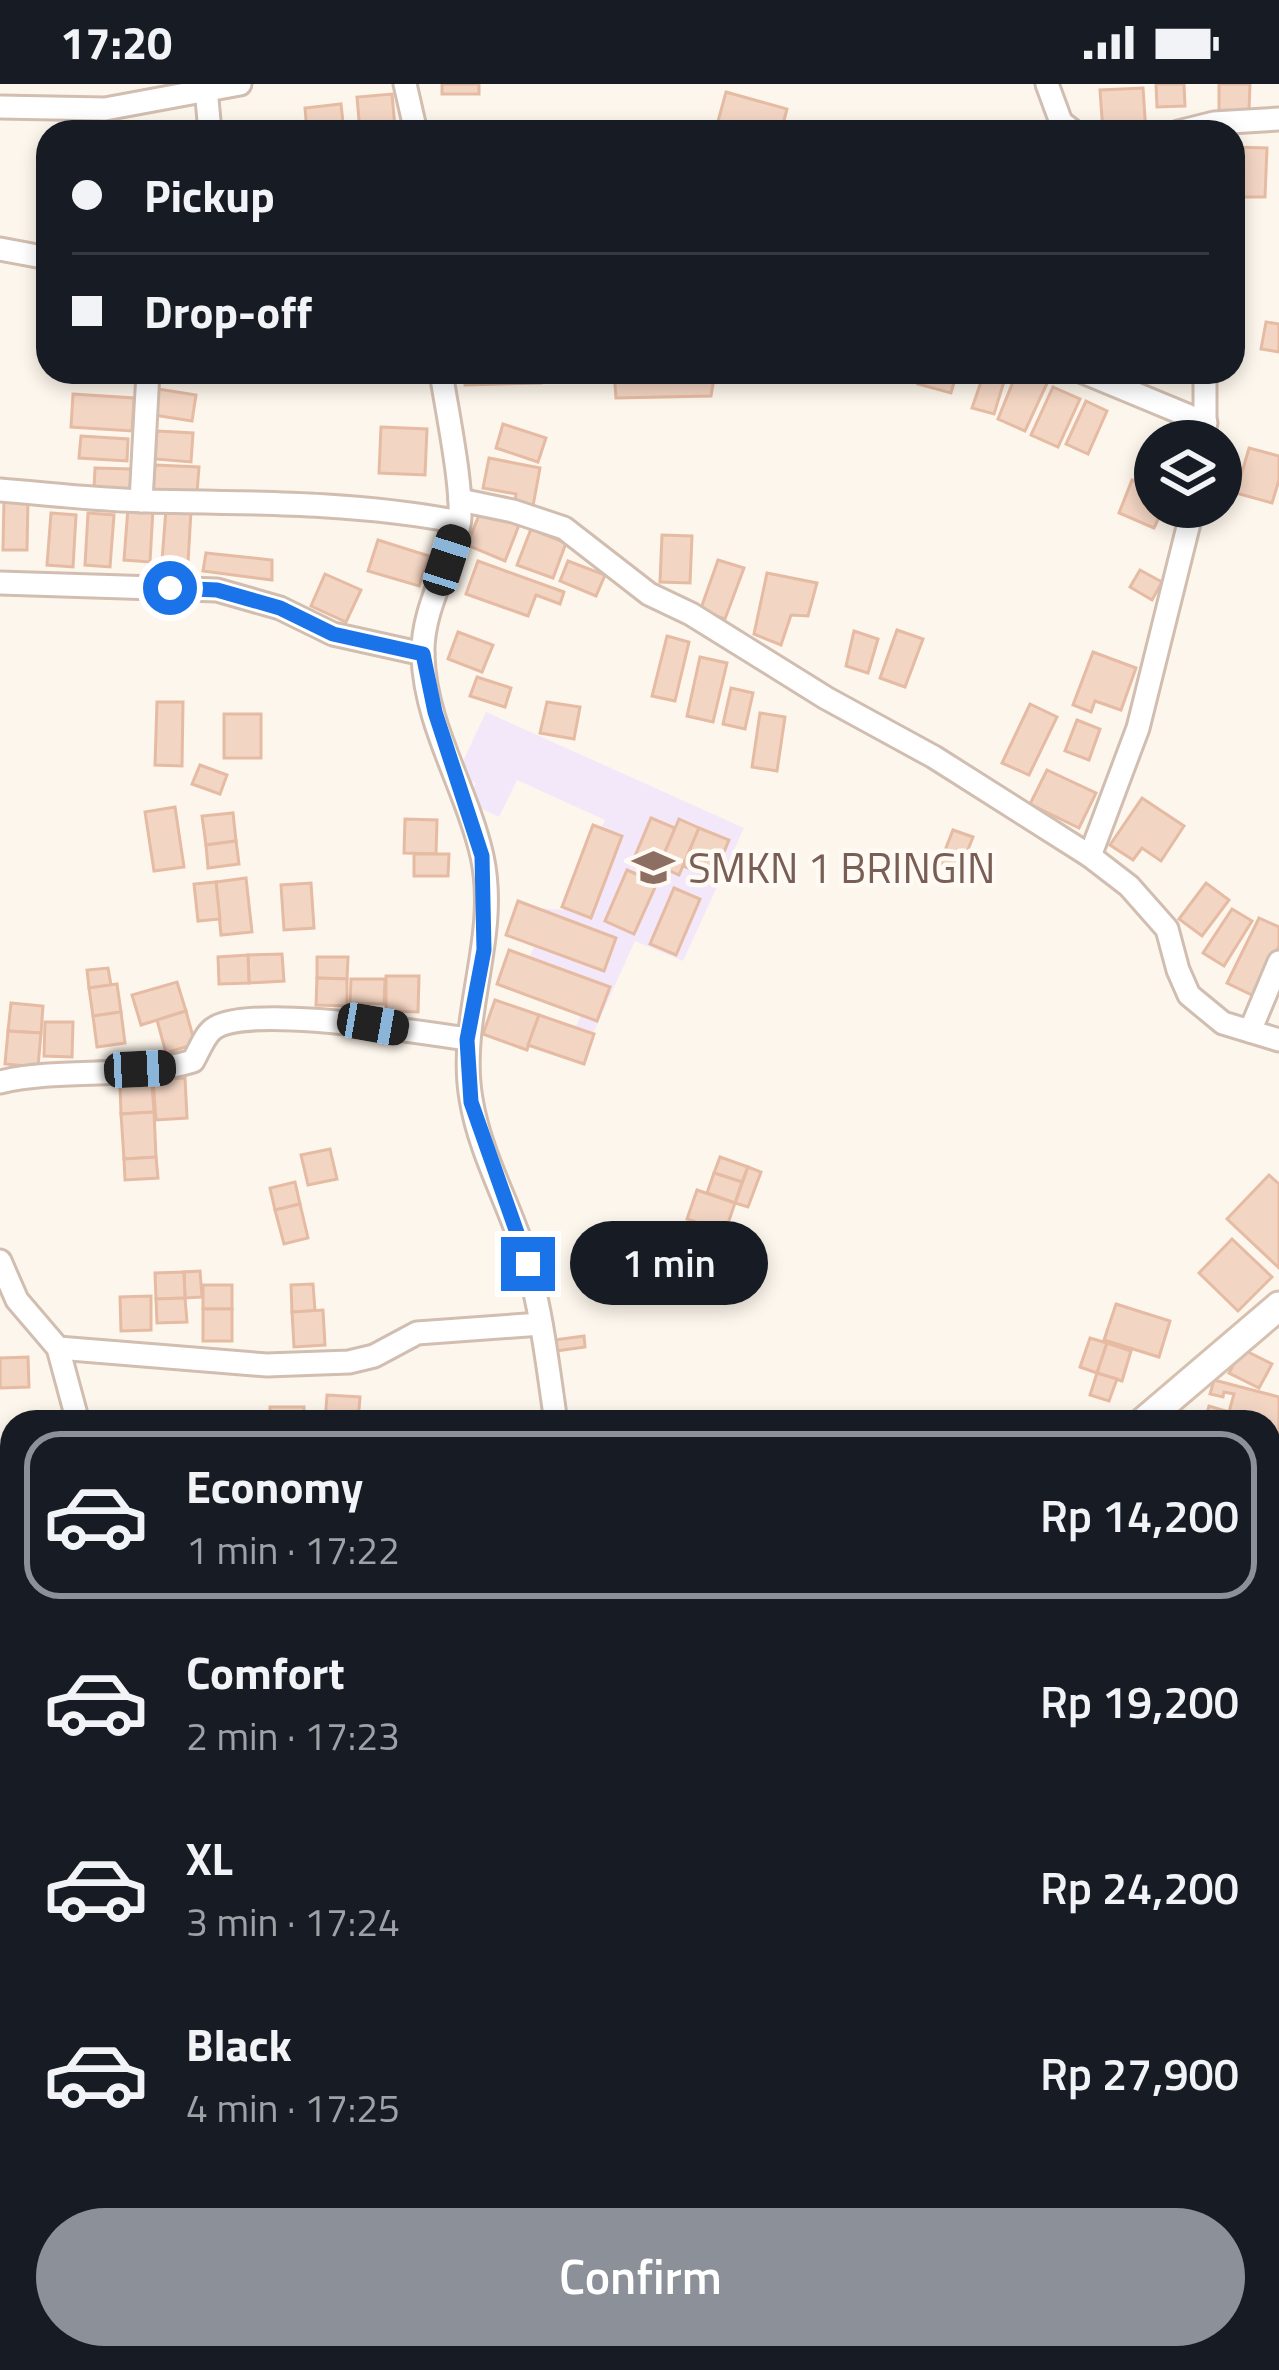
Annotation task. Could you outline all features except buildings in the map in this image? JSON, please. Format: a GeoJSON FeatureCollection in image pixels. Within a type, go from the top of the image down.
{"type":"FeatureCollection","features":[{"type":"Feature","properties":{"kind":"street"},"geometry":{"type":"LineString","coordinates":[[0,107],[105,109],[240,84]]}},
{"type":"Feature","properties":{"kind":"street"},"geometry":{"type":"LineString","coordinates":[[405,84],[413,120]]}},
{"type":"Feature","properties":{"kind":"street"},"geometry":{"type":"LineString","coordinates":[[1047,84],[1060,120]]}},
{"type":"Feature","properties":{"kind":"street"},"geometry":{"type":"LineString","coordinates":[[206,88],[209,120]]}},
{"type":"Feature","properties":{"kind":"street"},"geometry":{"type":"LineString","coordinates":[[1245,121],[1279,119]]}},
{"type":"Feature","properties":{"kind":"street"},"geometry":{"type":"LineString","coordinates":[[0,250],[36,255]]}},
{"type":"Feature","properties":{"kind":"street"},"geometry":{"type":"LineString","coordinates":[[142,501],[147,384]]}},
{"type":"Feature","properties":{"kind":"street"},"geometry":{"type":"LineString","coordinates":[[443,384],[460,511],[423,654],[435,712],[482,856],[484,950],[467,1040],[471,1102],[528,1264],[554,1410]]}},
{"type":"Feature","properties":{"kind":"street"},"geometry":{"type":"LineString","coordinates":[[1107,384],[1181,420]]}},
{"type":"Feature","properties":{"kind":"street"},"geometry":{"type":"LineString","coordinates":[[1205,384],[1205,420]]}},
{"type":"Feature","properties":{"kind":"street"},"geometry":{"type":"LineString","coordinates":[[0,490],[142,501],[513,511],[564,528],[649,594],[934,757],[1090,856],[1129,886],[1167,928],[1190,995],[1223,1023],[1279,1040]]}},
{"type":"Feature","properties":{"kind":"street"},"geometry":{"type":"LineString","coordinates":[[1090,856],[1138,728],[1187,528]]}},
{"type":"Feature","properties":{"kind":"street"},"geometry":{"type":"LineString","coordinates":[[0,583],[217,590],[280,608],[333,634],[423,654]]}},
{"type":"Feature","properties":{"kind":"street"},"geometry":{"type":"LineString","coordinates":[[1250,1031],[1279,962]]}},
{"type":"Feature","properties":{"kind":"street"},"geometry":{"type":"LineString","coordinates":[[0,1082],[62,1072],[172,1068],[194,1061],[208,1034],[231,1022],[294,1019],[373,1024],[467,1040]]}},
{"type":"Feature","properties":{"kind":"street"},"geometry":{"type":"LineString","coordinates":[[0,1262],[16,1300],[58,1348],[75,1410]]}},
{"type":"Feature","properties":{"kind":"street"},"geometry":{"type":"LineString","coordinates":[[1157,1410],[1279,1306]]}},
{"type":"Feature","properties":{"kind":"street"},"geometry":{"type":"LineString","coordinates":[[58,1348],[267,1365],[350,1362],[374,1356],[417,1333],[541,1324]]}},
{"type":"Feature","properties":{"kind":"shaded area","name":"SMKN 1 BRINGIN"},"geometry":{"type":"Polygon","coordinates":[[[486,712],[744,828],[683,961],[635,941],[586,1049],[569,1042],[586,1004],[522,974],[537,940],[524,907],[564,910],[605,820],[517,780],[499,817],[468,802],[476,783],[457,774],[486,712]]]}},
{"type":"Feature","properties":{"kind":"place","name":"SMKN 1 BRINGIN"},"geometry":{"type":"Point","coordinates":[654,868]}},
{"type":"Feature","properties":{"kind":"route"},"geometry":{"type":"LineString","coordinates":[[170,588],[217,590],[280,608],[333,634],[423,654],[435,712],[482,856],[484,950],[467,1040],[471,1102],[528,1264]]}}]}
